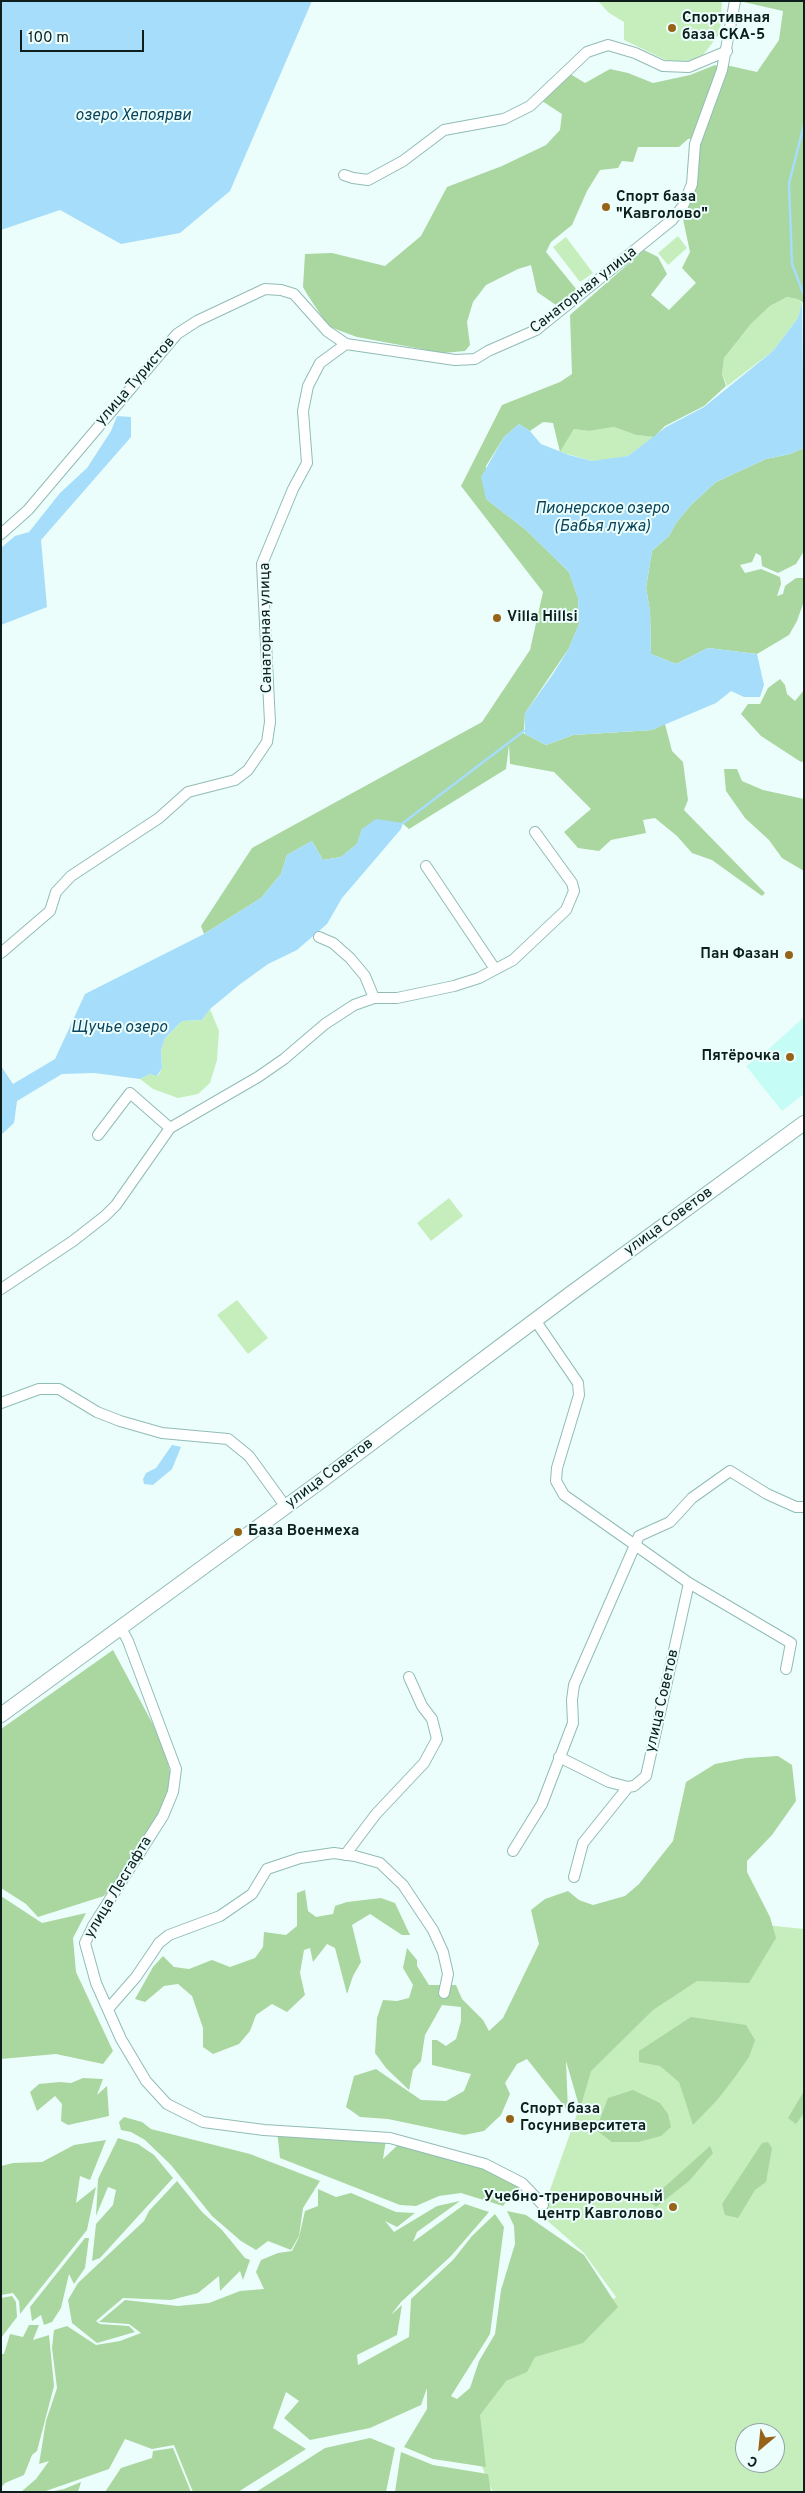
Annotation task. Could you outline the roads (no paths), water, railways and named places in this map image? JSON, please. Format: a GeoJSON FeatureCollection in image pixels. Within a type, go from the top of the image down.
{"type":"FeatureCollection","features":[{"type":"Feature","properties":{"kind":"main road","name":"улица Советов"},"geometry":{"type":"LineString","coordinates":[[1,1715],[286,1507],[535,1320],[804,1124]]}},
{"type":"Feature","properties":{"kind":"street","name":"Санаторная улица"},"geometry":{"type":"LineString","coordinates":[[1,954],[50,911],[56,892],[71,876],[159,818],[188,792],[234,780],[248,770],[267,742],[270,722],[262,564],[293,489],[307,463],[303,411],[308,386],[320,363],[346,344],[455,360],[469,360],[536,330],[672,220],[683,206],[692,184],[695,144],[710,108],[727,51],[735,1]]}},
{"type":"Feature","properties":{"kind":"street"},"geometry":{"type":"LineString","coordinates":[[344,174],[353,178],[368,180],[402,161],[444,130],[504,118],[530,106],[587,52],[608,45],[635,53],[663,66],[689,67],[727,51]]}},
{"type":"Feature","properties":{"kind":"street","name":"улица Туристов"},"geometry":{"type":"LineString","coordinates":[[1,534],[28,510],[177,334],[197,321],[265,289],[281,290],[294,294],[327,331],[346,344]]}},
{"type":"Feature","properties":{"kind":"street"},"geometry":{"type":"LineString","coordinates":[[1,1289],[72,1241],[105,1216],[116,1205],[170,1128],[258,1077],[284,1059],[325,1024],[354,1005],[374,998],[397,998],[436,992],[479,978],[520,953],[566,910],[573,897],[572,883],[535,832]]}},
{"type":"Feature","properties":{"kind":"street"},"geometry":{"type":"LineString","coordinates":[[426,866],[495,969]]}},
{"type":"Feature","properties":{"kind":"street"},"geometry":{"type":"LineString","coordinates":[[319,937],[332,943],[350,958],[365,976],[374,998]]}},
{"type":"Feature","properties":{"kind":"street"},"geometry":{"type":"LineString","coordinates":[[98,1135],[130,1093],[170,1128]]}},
{"type":"Feature","properties":{"kind":"street"},"geometry":{"type":"LineString","coordinates":[[535,1320],[559,1359],[578,1383],[579,1395],[557,1468],[556,1481],[564,1495],[689,1583],[791,1643],[786,1669]]}},
{"type":"Feature","properties":{"kind":"street"},"geometry":{"type":"LineString","coordinates":[[1,1403],[39,1389],[59,1389],[97,1412],[120,1421],[162,1433],[228,1440],[249,1456],[286,1507]]}},
{"type":"Feature","properties":{"kind":"street"},"geometry":{"type":"LineString","coordinates":[[513,1851],[534,1818],[573,1723],[572,1700],[574,1685],[633,1545],[639,1536],[670,1522],[692,1498],[730,1471],[767,1494],[796,1507],[804,1507]]}},
{"type":"Feature","properties":{"kind":"street","name":"улица Советов"},"geometry":{"type":"LineString","coordinates":[[574,1877],[583,1844],[628,1787],[634,1786],[646,1776],[689,1583]]}},
{"type":"Feature","properties":{"kind":"street","name":"улица Лесгафта"},"geometry":{"type":"LineString","coordinates":[[120,1628],[128,1641],[176,1769],[173,1792],[163,1816],[93,1926],[85,1943],[96,1983],[121,2039],[146,2081],[167,2104],[203,2122],[264,2130],[390,2138],[485,2164],[522,2182],[543,2205]]}},
{"type":"Feature","properties":{"kind":"street"},"geometry":{"type":"LineString","coordinates":[[345,1854],[376,1814],[424,1763],[437,1739],[432,1719],[422,1706],[409,1677]]}},
{"type":"Feature","properties":{"kind":"street"},"geometry":{"type":"LineString","coordinates":[[559,1758],[609,1782],[628,1787]]}},
{"type":"Feature","properties":{"kind":"street"},"geometry":{"type":"LineString","coordinates":[[108,2009],[136,1977],[159,1943],[169,1935],[220,1916],[239,1904],[252,1894],[267,1869],[300,1858],[334,1853],[345,1854],[380,1864],[403,1885],[433,1930],[443,1952],[448,1974],[444,1993]]}},
{"type":"Feature","properties":{"kind":"water","name":"озеро Хепоярви"},"geometry":{"type":"Polygon","coordinates":[[[1,1],[312,1],[230,191],[180,233],[121,244],[60,210],[1,230],[1,1]]]}},
{"type":"Feature","properties":{"kind":"water","name":"Пионерское озеро (Бабья лужа)"},"geometry":{"type":"Polygon","coordinates":[[[802,303],[804,448],[790,454],[766,459],[716,482],[691,505],[676,523],[669,536],[652,551],[646,588],[650,611],[651,654],[676,664],[708,648],[757,654],[764,685],[760,697],[744,697],[731,691],[716,703],[652,730],[573,735],[546,745],[525,734],[525,713],[569,648],[579,624],[578,598],[569,572],[526,530],[486,499],[481,477],[504,437],[519,424],[530,431],[541,444],[569,455],[592,461],[628,456],[666,427],[704,407],[773,351],[798,318],[802,303]]]}},
{"type":"Feature","properties":{"kind":"water"},"geometry":{"type":"Polygon","coordinates":[[[117,416],[131,417],[131,437],[41,540],[47,607],[1,625],[1,548],[15,536],[29,532],[60,493],[87,468],[111,431],[117,416]]]}},
{"type":"Feature","properties":{"kind":"water","name":"Щучье озеро"},"geometry":{"type":"Polygon","coordinates":[[[376,819],[403,823],[401,829],[342,898],[327,924],[297,950],[268,964],[239,985],[210,1009],[202,1020],[182,1021],[165,1038],[161,1051],[162,1068],[157,1076],[150,1074],[140,1079],[94,1073],[62,1074],[17,1101],[14,1123],[1,1135],[1,1066],[13,1084],[55,1059],[85,994],[204,934],[261,898],[281,874],[287,855],[312,841],[323,860],[341,857],[357,844],[362,829],[376,819]]]}},
{"type":"Feature","properties":{"kind":"water"},"geometry":{"type":"Polygon","coordinates":[[[172,1445],[181,1447],[172,1469],[153,1485],[144,1484],[143,1479],[146,1473],[156,1468],[172,1445]]]}},
{"type":"Feature","properties":{"kind":"waterway"},"geometry":{"type":"LineString","coordinates":[[804,125],[789,183],[792,264],[804,295]]}},
{"type":"Feature","properties":{"kind":"waterway"},"geometry":{"type":"LineString","coordinates":[[403,823],[524,731]]}},
{"type":"Feature","properties":{"kind":"place","name":"Спортивная база СКА-5"},"geometry":{"type":"Point","coordinates":[672,28]}},
{"type":"Feature","properties":{"kind":"place","name":"Спорт база \"Кавголово\""},"geometry":{"type":"Point","coordinates":[606,207]}},
{"type":"Feature","properties":{"kind":"place","name":"Villa Hillsi"},"geometry":{"type":"Point","coordinates":[497,618]}},
{"type":"Feature","properties":{"kind":"place","name":"Пан Фазан"},"geometry":{"type":"Point","coordinates":[789,955]}},
{"type":"Feature","properties":{"kind":"place","name":"Пятёрочка"},"geometry":{"type":"Point","coordinates":[790,1057]}},
{"type":"Feature","properties":{"kind":"place","name":"База Военмеха"},"geometry":{"type":"Point","coordinates":[238,1532]}},
{"type":"Feature","properties":{"kind":"place","name":"Спорт база Госуниверситета"},"geometry":{"type":"Point","coordinates":[510,2119]}},
{"type":"Feature","properties":{"kind":"place","name":"Учебно-тренировочный центр Кавголово"},"geometry":{"type":"Point","coordinates":[673,2207]}}]}
